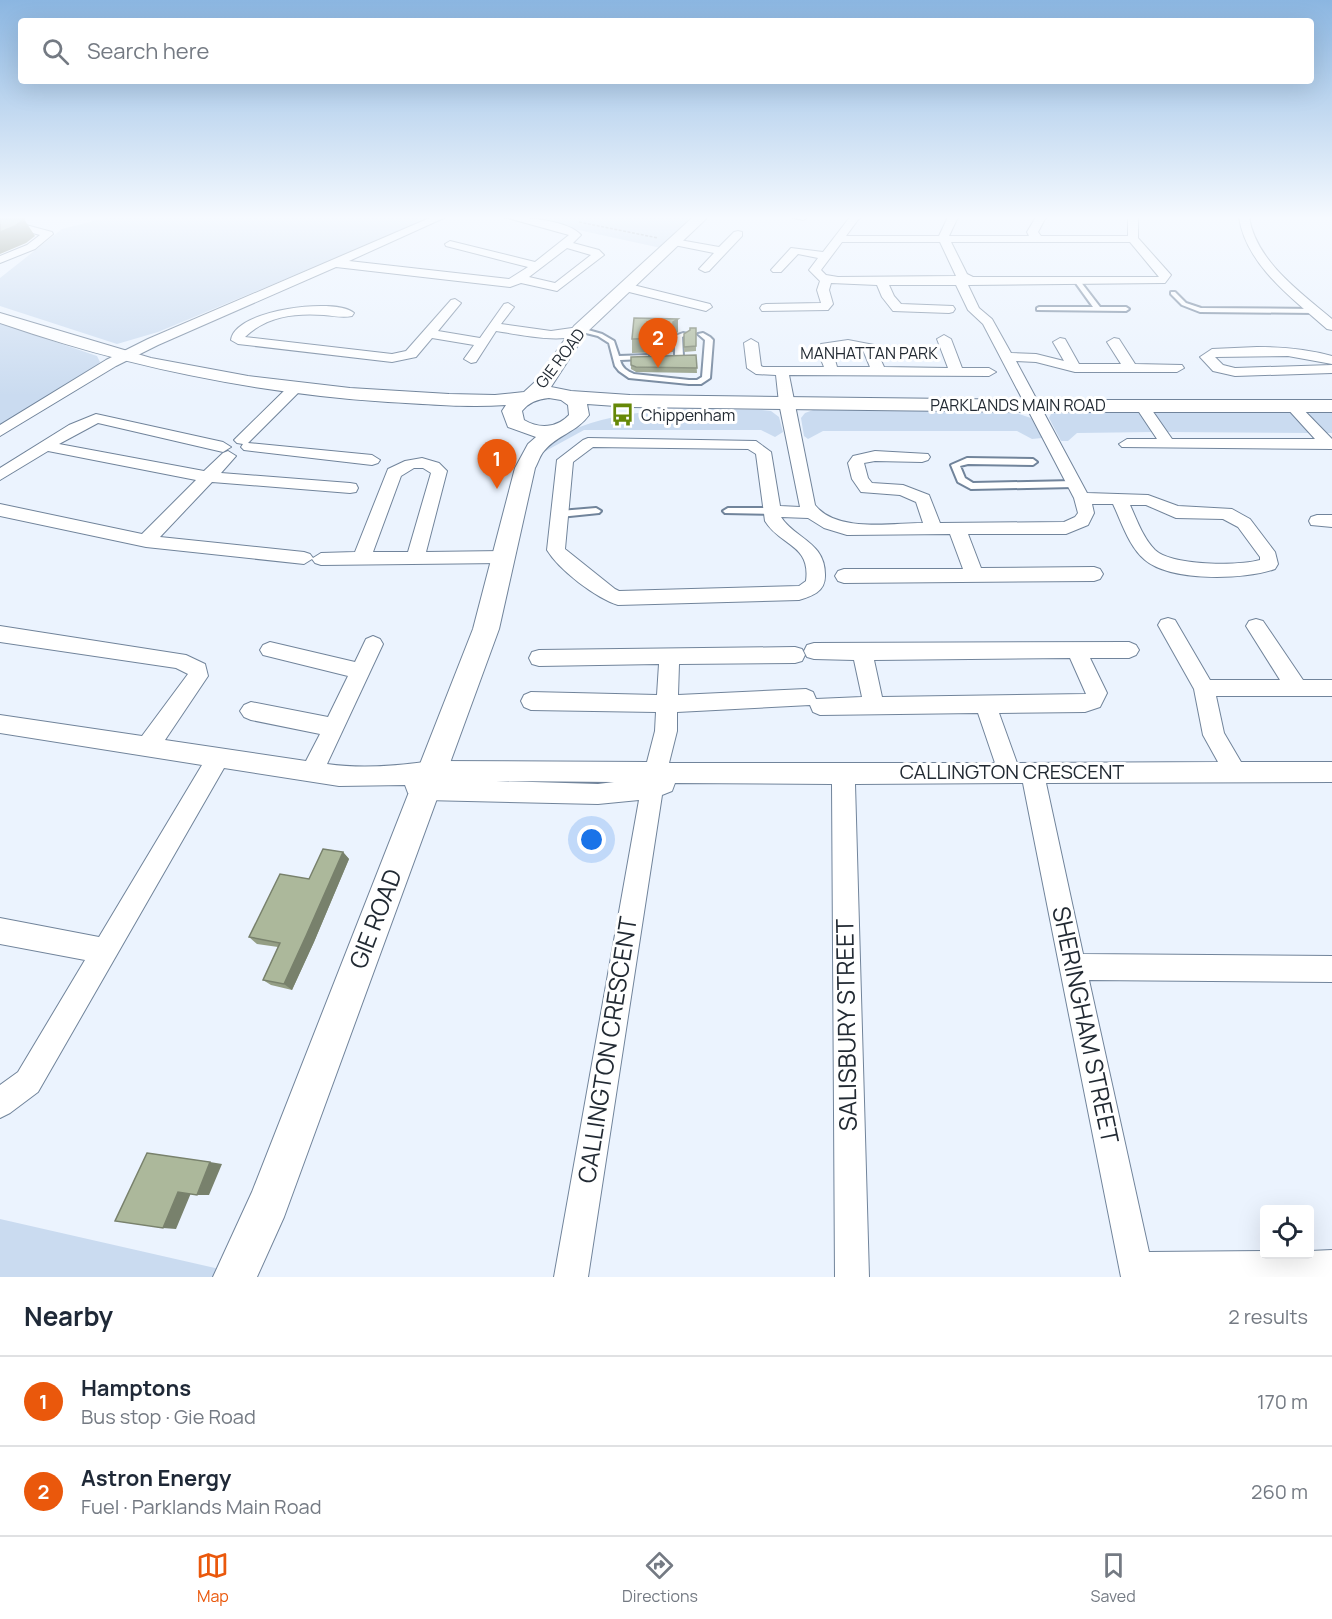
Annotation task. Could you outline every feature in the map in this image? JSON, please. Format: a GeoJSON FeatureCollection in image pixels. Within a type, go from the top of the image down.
{"type":"FeatureCollection","features":[{"type":"Feature","properties":{"kind":"street"},"geometry":{"type":"LineString","coordinates":[[0,431],[123,357],[220,311],[302,277]]}},
{"type":"Feature","properties":{"kind":"street"},"geometry":{"type":"LineString","coordinates":[[449,277],[503,283],[523,277]]}},
{"type":"Feature","properties":{"kind":"street"},"geometry":{"type":"LineString","coordinates":[[520,279],[557,287],[570,277]]}},
{"type":"Feature","properties":{"kind":"street","name":"GIE ROAD"},"geometry":{"type":"LineString","coordinates":[[503,557],[499,542],[516,447],[511,414],[513,407],[543,385],[568,346],[637,277]]}},
{"type":"Feature","properties":{"kind":"street"},"geometry":{"type":"LineString","coordinates":[[823,277],[827,279],[882,281],[1156,282],[1163,280],[1164,277]]}},
{"type":"Feature","properties":{"kind":"street"},"geometry":{"type":"LineString","coordinates":[[772,511],[811,513],[847,530],[1066,528],[1082,521],[1086,507],[988,322],[974,310],[963,277]]}},
{"type":"Feature","properties":{"kind":"street"},"geometry":{"type":"LineString","coordinates":[[1281,277],[1332,326]]}},
{"type":"Feature","properties":{"kind":"street"},"geometry":{"type":"LineString","coordinates":[[766,308],[824,308],[827,304],[823,290],[827,279]]}},
{"type":"Feature","properties":{"kind":"street"},"geometry":{"type":"LineString","coordinates":[[882,281],[888,297],[897,308],[949,309]]}},
{"type":"Feature","properties":{"kind":"street"},"geometry":{"type":"LineString","coordinates":[[620,292],[645,291],[706,307]]}},
{"type":"Feature","properties":{"kind":"street"},"geometry":{"type":"LineString","coordinates":[[348,313],[296,310],[260,321],[244,329],[238,339],[245,342],[392,358],[411,354],[455,303]]}},
{"type":"Feature","properties":{"kind":"street"},"geometry":{"type":"LineString","coordinates":[[234,305],[260,321]]}},
{"type":"Feature","properties":{"kind":"street"},"geometry":{"type":"LineString","coordinates":[[471,359],[508,307]]}},
{"type":"Feature","properties":{"kind":"street"},"geometry":{"type":"LineString","coordinates":[[220,311],[244,329]]}},
{"type":"Feature","properties":{"kind":"street"},"geometry":{"type":"LineString","coordinates":[[0,318],[123,357],[200,375],[293,390],[471,401],[528,396]]}},
{"type":"Feature","properties":{"kind":"street"},"geometry":{"type":"LineString","coordinates":[[493,327],[550,335],[584,332]]}},
{"type":"Feature","properties":{"kind":"street","name":"GIE ROAD"},"geometry":{"type":"LineString","coordinates":[[235,1277],[269,1202],[418,779],[486,629],[525,468],[535,448],[564,427],[580,411],[577,403],[565,389],[567,372],[584,332]]}},
{"type":"Feature","properties":{"kind":"street"},"geometry":{"type":"LineString","coordinates":[[429,334],[483,342]]}},
{"type":"Feature","properties":{"kind":"street"},"geometry":{"type":"LineString","coordinates":[[550,335],[568,346]]}},
{"type":"Feature","properties":{"kind":"street"},"geometry":{"type":"LineString","coordinates":[[944,339],[957,372]]}},
{"type":"Feature","properties":{"kind":"street"},"geometry":{"type":"LineString","coordinates":[[1060,342],[1075,368]]}},
{"type":"Feature","properties":{"kind":"street"},"geometry":{"type":"LineString","coordinates":[[1114,342],[1131,367]]}},
{"type":"Feature","properties":{"kind":"street"},"geometry":{"type":"LineString","coordinates":[[751,343],[754,368],[761,371],[782,371]]}},
{"type":"Feature","properties":{"kind":"street"},"geometry":{"type":"LineString","coordinates":[[832,370],[825,348],[833,345],[861,345],[869,348],[878,370]]}},
{"type":"Feature","properties":{"kind":"street"},"geometry":{"type":"LineString","coordinates":[[1332,360],[1310,354],[1293,353],[1212,353],[1207,357],[1218,368],[1235,372],[1332,369]]}},
{"type":"Feature","properties":{"kind":"street"},"geometry":{"type":"LineString","coordinates":[[1006,357],[1036,358],[1075,368],[1177,368]]}},
{"type":"Feature","properties":{"kind":"street","name":"MANHATTAN PARK"},"geometry":{"type":"LineString","coordinates":[[811,513],[807,506],[786,403],[782,371],[989,372]]}},
{"type":"Feature","properties":{"kind":"street"},"geometry":{"type":"LineString","coordinates":[[0,475],[74,428],[96,418],[241,454],[245,443],[293,390]]}},
{"type":"Feature","properties":{"kind":"street","name":"PARKLANDS MAIN ROAD"},"geometry":{"type":"LineString","coordinates":[[528,396],[549,392],[604,401],[694,403],[1332,406]]}},
{"type":"Feature","properties":{"kind":"street"},"geometry":{"type":"LineString","coordinates":[[347,394],[385,403],[514,422],[530,431],[564,427]]}},
{"type":"Feature","properties":{"kind":"street","name":"PARKLANDS MAIN ROAD"},"geometry":{"type":"LineString","coordinates":[[564,427],[632,409],[694,403]]}},
{"type":"Feature","properties":{"kind":"street"},"geometry":{"type":"LineString","coordinates":[[1142,406],[1168,444]]}},
{"type":"Feature","properties":{"kind":"street"},"geometry":{"type":"LineString","coordinates":[[1293,406],[1330,444]]}},
{"type":"Feature","properties":{"kind":"street"},"geometry":{"type":"LineString","coordinates":[[245,443],[372,460]]}},
{"type":"Feature","properties":{"kind":"street"},"geometry":{"type":"LineString","coordinates":[[588,443],[751,444],[763,452],[772,511],[773,521],[809,549],[814,559],[817,577],[815,584],[805,592],[618,598],[608,594],[560,556],[556,550],[565,460],[588,443]]}},
{"type":"Feature","properties":{"kind":"street"},"geometry":{"type":"LineString","coordinates":[[1127,444],[1330,444]]}},
{"type":"Feature","properties":{"kind":"street"},"geometry":{"type":"LineString","coordinates":[[45,446],[208,477],[350,488]]}},
{"type":"Feature","properties":{"kind":"street"},"geometry":{"type":"LineString","coordinates":[[146,541],[208,477],[226,452]]}},
{"type":"Feature","properties":{"kind":"street"},"geometry":{"type":"LineString","coordinates":[[922,457],[875,456],[859,459],[856,463],[860,479],[867,488],[903,490],[920,496],[934,529]]}},
{"type":"Feature","properties":{"kind":"street"},"geometry":{"type":"LineString","coordinates":[[362,558],[394,473],[403,466],[431,464],[439,471],[434,496],[415,558]]}},
{"type":"Feature","properties":{"kind":"street"},"geometry":{"type":"LineString","coordinates":[[1078,491],[1119,499],[1148,500],[1176,512],[1214,512],[1232,516],[1244,523],[1269,556],[1269,564],[1258,568],[1178,567],[1160,562],[1147,551],[1119,499]]}},
{"type":"Feature","properties":{"kind":"street"},"geometry":{"type":"LineString","coordinates":[[0,510],[146,541],[312,559],[503,557]]}},
{"type":"Feature","properties":{"kind":"street"},"geometry":{"type":"LineString","coordinates":[[957,529],[974,575]]}},
{"type":"Feature","properties":{"kind":"street"},"geometry":{"type":"LineString","coordinates":[[844,576],[1094,574]]}},
{"type":"Feature","properties":{"kind":"street"},"geometry":{"type":"LineString","coordinates":[[1168,625],[1204,688],[1214,735],[1235,772]]}},
{"type":"Feature","properties":{"kind":"street"},"geometry":{"type":"LineString","coordinates":[[1256,626],[1296,688]]}},
{"type":"Feature","properties":{"kind":"street"},"geometry":{"type":"LineString","coordinates":[[0,634],[179,661],[192,665],[198,670],[198,676],[147,746]]}},
{"type":"Feature","properties":{"kind":"street"},"geometry":{"type":"LineString","coordinates":[[312,773],[373,644]]}},
{"type":"Feature","properties":{"kind":"street"},"geometry":{"type":"LineString","coordinates":[[270,650],[360,672]]}},
{"type":"Feature","properties":{"kind":"street"},"geometry":{"type":"LineString","coordinates":[[531,701],[667,704],[813,702],[874,706],[1093,701],[1097,693],[1076,650]]}},
{"type":"Feature","properties":{"kind":"street"},"geometry":{"type":"LineString","coordinates":[[539,657],[1129,650]]}},
{"type":"Feature","properties":{"kind":"street"},"geometry":{"type":"LineString","coordinates":[[862,652],[874,706]]}},
{"type":"Feature","properties":{"kind":"street"},"geometry":{"type":"LineString","coordinates":[[654,780],[666,731],[669,656]]}},
{"type":"Feature","properties":{"kind":"street"},"geometry":{"type":"LineString","coordinates":[[1204,688],[1332,688]]}},
{"type":"Feature","properties":{"kind":"street","name":"SHERINGHAM STREET"},"geometry":{"type":"LineString","coordinates":[[986,704],[1021,772],[1073,967],[1137,1273]]}},
{"type":"Feature","properties":{"kind":"street"},"geometry":{"type":"LineString","coordinates":[[251,711],[333,728]]}},
{"type":"Feature","properties":{"kind":"street","name":"CALLINGTON CRESCENT"},"geometry":{"type":"LineString","coordinates":[[0,723],[219,756],[312,773],[598,794],[654,780],[692,774],[1332,772]]}},
{"type":"Feature","properties":{"kind":"street"},"geometry":{"type":"LineString","coordinates":[[0,1103],[28,1082],[219,756]]}},
{"type":"Feature","properties":{"kind":"street","name":"SALISBURY STREET"},"geometry":{"type":"LineString","coordinates":[[843,772],[852,1277]]}},
{"type":"Feature","properties":{"kind":"street","name":"CALLINGTON CRESCENT"},"geometry":{"type":"LineString","coordinates":[[571,1277],[654,780]]}},
{"type":"Feature","properties":{"kind":"street"},"geometry":{"type":"LineString","coordinates":[[0,931],[105,951]]}},
{"type":"Feature","properties":{"kind":"street"},"geometry":{"type":"LineString","coordinates":[[1073,967],[1332,969]]}},
{"type":"Feature","properties":{"kind":"street"},"geometry":{"type":"LineString","coordinates":[[1137,1273],[1332,1267]]}},
{"type":"Feature","properties":{"kind":"lane"},"geometry":{"type":"LineString","coordinates":[[1078,282],[1098,309]]}},
{"type":"Feature","properties":{"kind":"lane"},"geometry":{"type":"LineString","coordinates":[[1173,293],[1184,304],[1200,310],[1315,311]]}},
{"type":"Feature","properties":{"kind":"lane"},"geometry":{"type":"LineString","coordinates":[[1039,309],[1126,309]]}},
{"type":"Feature","properties":{"kind":"lane"},"geometry":{"type":"LineString","coordinates":[[584,332],[600,334],[612,342],[618,367],[632,376],[689,382],[698,382],[706,378],[709,355],[708,338],[700,334]]}},
{"type":"Feature","properties":{"kind":"lane"},"geometry":{"type":"LineString","coordinates":[[679,356],[678,336],[685,334]]}},
{"type":"Feature","properties":{"kind":"lane"},"geometry":{"type":"LineString","coordinates":[[699,355],[709,355]]}},
{"type":"Feature","properties":{"kind":"lane"},"geometry":{"type":"LineString","coordinates":[[669,356],[689,356]]}},
{"type":"Feature","properties":{"kind":"lane"},"geometry":{"type":"LineString","coordinates":[[616,358],[658,357]]}},
{"type":"Feature","properties":{"kind":"lane"},"geometry":{"type":"LineString","coordinates":[[689,382],[694,403]]}},
{"type":"Feature","properties":{"kind":"lane"},"geometry":{"type":"LineString","coordinates":[[1033,462],[967,461],[955,465],[961,480],[971,486],[1078,491]]}},
{"type":"Feature","properties":{"kind":"lane"},"geometry":{"type":"LineString","coordinates":[[560,514],[596,511]]}},
{"type":"Feature","properties":{"kind":"lane"},"geometry":{"type":"LineString","coordinates":[[728,511],[772,511]]}},
{"type":"Feature","properties":{"kind":"shaded area"},"geometry":{"type":"Polygon","coordinates":[[[291,277],[158,332],[117,344],[0,306],[0,278],[291,277]]]}},
{"type":"Feature","properties":{"kind":"shaded area"},"geometry":{"type":"Polygon","coordinates":[[[0,323],[97,356],[100,362],[96,367],[0,427],[0,323]]]}},
{"type":"Feature","properties":{"kind":"shaded area"},"geometry":{"type":"Polygon","coordinates":[[[694,409],[771,411],[779,417],[783,432],[775,437],[761,430],[584,430],[542,453],[555,441],[591,423],[656,411],[694,409]]]}},
{"type":"Feature","properties":{"kind":"shaded area"},"geometry":{"type":"Polygon","coordinates":[[[813,410],[1010,411],[1031,418],[1042,438],[1032,439],[1017,431],[823,431],[808,439],[804,436],[801,418],[805,413],[813,410]]]}},
{"type":"Feature","properties":{"kind":"shaded area"},"geometry":{"type":"Polygon","coordinates":[[[1057,411],[1135,411],[1142,414],[1153,432],[1077,433],[1068,441],[1061,441],[1049,418],[1057,411]]]}},
{"type":"Feature","properties":{"kind":"shaded area"},"geometry":{"type":"Polygon","coordinates":[[[1157,411],[1289,412],[1296,416],[1310,433],[1167,432],[1155,415],[1157,411]]]}},
{"type":"Feature","properties":{"kind":"shaded area"},"geometry":{"type":"Polygon","coordinates":[[[1310,412],[1332,413],[1332,433],[1325,433],[1309,415],[1310,412]]]}},
{"type":"Feature","properties":{"kind":"shaded area"},"geometry":{"type":"Polygon","coordinates":[[[0,1219],[237,1273],[235,1277],[0,1277],[0,1219]]]}},
{"type":"Feature","properties":{"kind":"building"},"geometry":{"type":"Polygon","coordinates":[[[634,318],[678,319],[673,322],[673,338],[632,339],[634,318]]]}},
{"type":"Feature","properties":{"kind":"building"},"geometry":{"type":"Polygon","coordinates":[[[690,328],[696,328],[696,346],[684,347],[684,334],[690,328]]]}},
{"type":"Feature","properties":{"kind":"building"},"geometry":{"type":"Polygon","coordinates":[[[696,355],[697,368],[631,365],[631,357],[696,355]]]}},
{"type":"Feature","properties":{"kind":"building"},"geometry":{"type":"Polygon","coordinates":[[[323,849],[343,852],[306,936],[284,984],[263,980],[280,943],[249,937],[280,874],[309,879],[323,849]]]}},
{"type":"Feature","properties":{"kind":"building"},"geometry":{"type":"Polygon","coordinates":[[[147,1153],[210,1162],[197,1195],[178,1192],[163,1228],[115,1221],[147,1153]]]}},
{"type":"Feature","properties":{"kind":"place","name":"Astron Energy"},"geometry":{"type":"Point","coordinates":[658,368]}},
{"type":"Feature","properties":{"kind":"place","name":"Chippenham"},"geometry":{"type":"Point","coordinates":[623,415]}},
{"type":"Feature","properties":{"kind":"place","name":"Hamptons"},"geometry":{"type":"Point","coordinates":[497,489]}}]}
